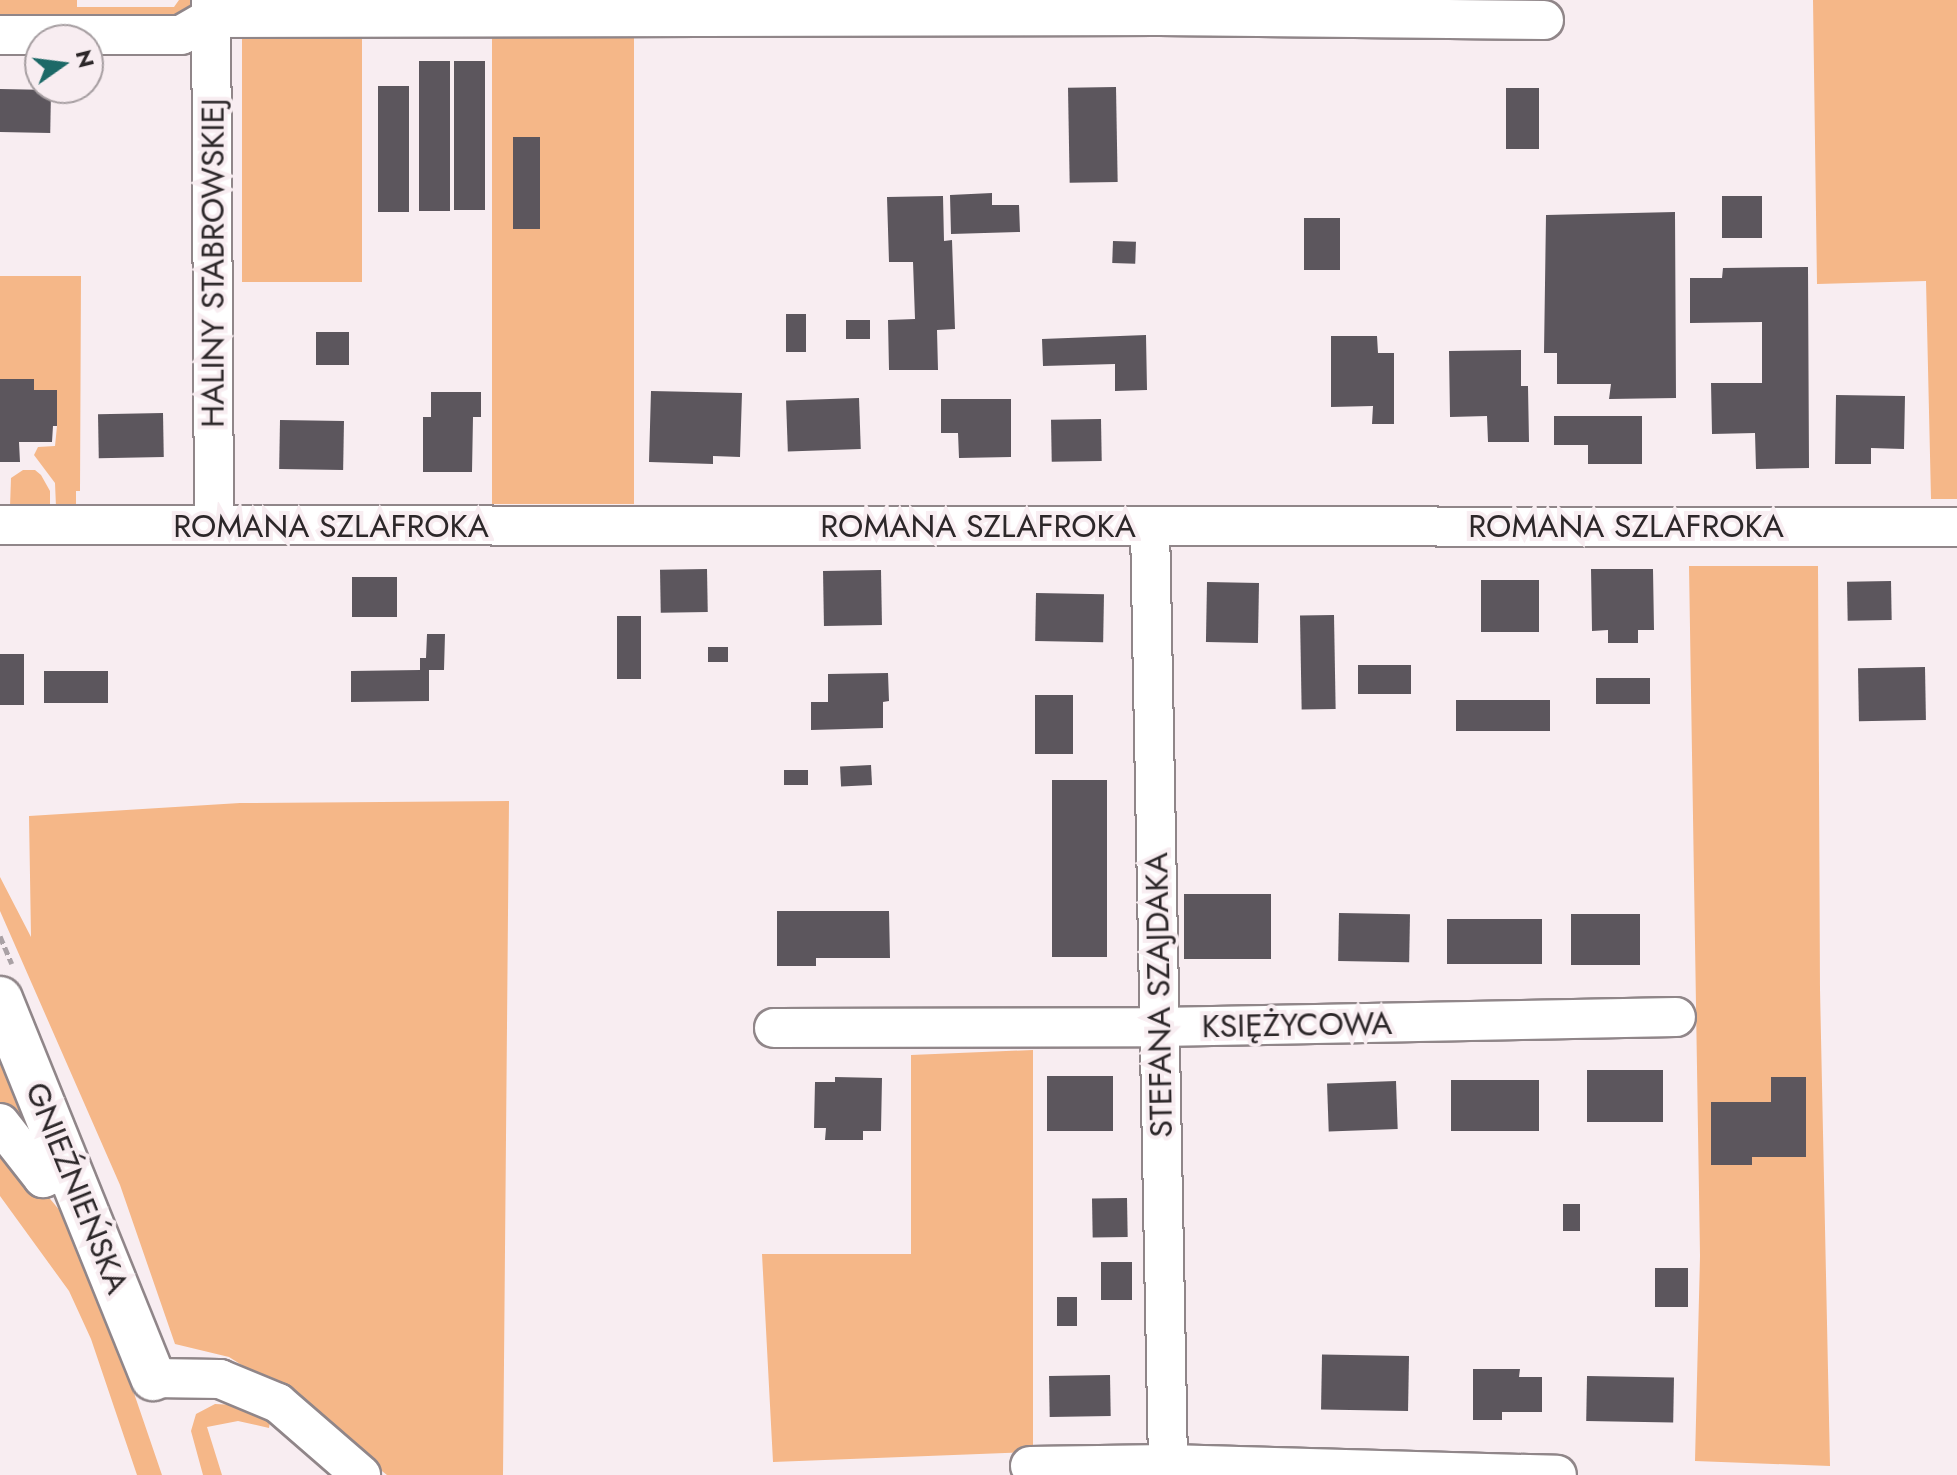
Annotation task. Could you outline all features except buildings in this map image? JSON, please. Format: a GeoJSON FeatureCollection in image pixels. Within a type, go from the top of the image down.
{"type":"FeatureCollection","features":[{"type":"Feature","properties":{"kind":"street"},"geometry":{"type":"LineString","coordinates":[[0,35],[181,35],[211,9],[1159,8],[1544,20]]}},
{"type":"Feature","properties":{"kind":"street","name":"HALINY STABROWSKIEJ"},"geometry":{"type":"LineString","coordinates":[[211,9],[214,525]]}},
{"type":"Feature","properties":{"kind":"street","name":"ROMANA SZLAFROKA"},"geometry":{"type":"LineString","coordinates":[[0,525],[1957,527]]}},
{"type":"Feature","properties":{"kind":"street","name":"STEFANA SZAJDAKA"},"geometry":{"type":"LineString","coordinates":[[1150,526],[1168,1464]]}},
{"type":"Feature","properties":{"kind":"street","name":"GNIEŹNIEŃSKA"},"geometry":{"type":"LineString","coordinates":[[0,999],[153,1378]]}},
{"type":"Feature","properties":{"kind":"street","name":"KSIĘŻYCOWA"},"geometry":{"type":"LineString","coordinates":[[774,1028],[1159,1027],[1676,1017]]}},
{"type":"Feature","properties":{"kind":"street"},"geometry":{"type":"LineString","coordinates":[[0,1123],[43,1178],[70,1168]]}},
{"type":"Feature","properties":{"kind":"street"},"geometry":{"type":"LineString","coordinates":[[153,1378],[220,1379],[278,1403],[361,1475]]}},
{"type":"Feature","properties":{"kind":"street"},"geometry":{"type":"LineString","coordinates":[[1030,1466],[1168,1464],[1557,1475]]}},
{"type":"Feature","properties":{"kind":"shaded area"},"geometry":{"type":"Polygon","coordinates":[[[0,0],[77,0],[77,7],[174,7],[179,0],[194,0],[186,14],[165,21],[0,24],[0,0]]]}},
{"type":"Feature","properties":{"kind":"shaded area"},"geometry":{"type":"Polygon","coordinates":[[[1813,0],[1957,0],[1957,499],[1931,499],[1926,281],[1817,284],[1813,0]]]}},
{"type":"Feature","properties":{"kind":"shaded area"},"geometry":{"type":"Polygon","coordinates":[[[492,29],[634,29],[634,504],[492,504],[492,29]]]}},
{"type":"Feature","properties":{"kind":"shaded area"},"geometry":{"type":"Polygon","coordinates":[[[242,32],[362,32],[362,282],[242,282],[242,32]]]}},
{"type":"Feature","properties":{"kind":"shaded area"},"geometry":{"type":"Polygon","coordinates":[[[0,276],[81,276],[80,491],[76,491],[76,507],[56,507],[55,483],[34,455],[38,447],[55,446],[57,426],[34,390],[0,379],[0,276]]]}},
{"type":"Feature","properties":{"kind":"shaded area"},"geometry":{"type":"Polygon","coordinates":[[[23,470],[35,470],[41,475],[50,491],[50,507],[10,507],[11,478],[23,470]]]}},
{"type":"Feature","properties":{"kind":"shaded area"},"geometry":{"type":"Polygon","coordinates":[[[1689,566],[1818,566],[1820,989],[1830,1466],[1695,1461],[1700,1256],[1689,566]]]}},
{"type":"Feature","properties":{"kind":"shaded area"},"geometry":{"type":"Polygon","coordinates":[[[509,801],[503,1475],[387,1475],[272,1384],[229,1357],[175,1344],[120,1185],[0,911],[0,877],[31,937],[29,816],[240,803],[509,801]]]}},
{"type":"Feature","properties":{"kind":"shaded area"},"geometry":{"type":"Polygon","coordinates":[[[0,1041],[43,1137],[33,1147],[0,1106],[0,1041]]]}},
{"type":"Feature","properties":{"kind":"shaded area"},"geometry":{"type":"Polygon","coordinates":[[[1033,1050],[1033,1452],[773,1462],[762,1254],[911,1254],[911,1055],[1033,1050]]]}},
{"type":"Feature","properties":{"kind":"shaded area"},"geometry":{"type":"Polygon","coordinates":[[[0,1139],[61,1212],[86,1253],[162,1475],[137,1475],[91,1339],[69,1291],[0,1196],[0,1139]]]}},
{"type":"Feature","properties":{"kind":"shaded area"},"geometry":{"type":"Polygon","coordinates":[[[215,1404],[236,1405],[270,1421],[269,1428],[238,1421],[207,1427],[222,1475],[203,1475],[191,1431],[196,1414],[215,1404]]]}}]}
